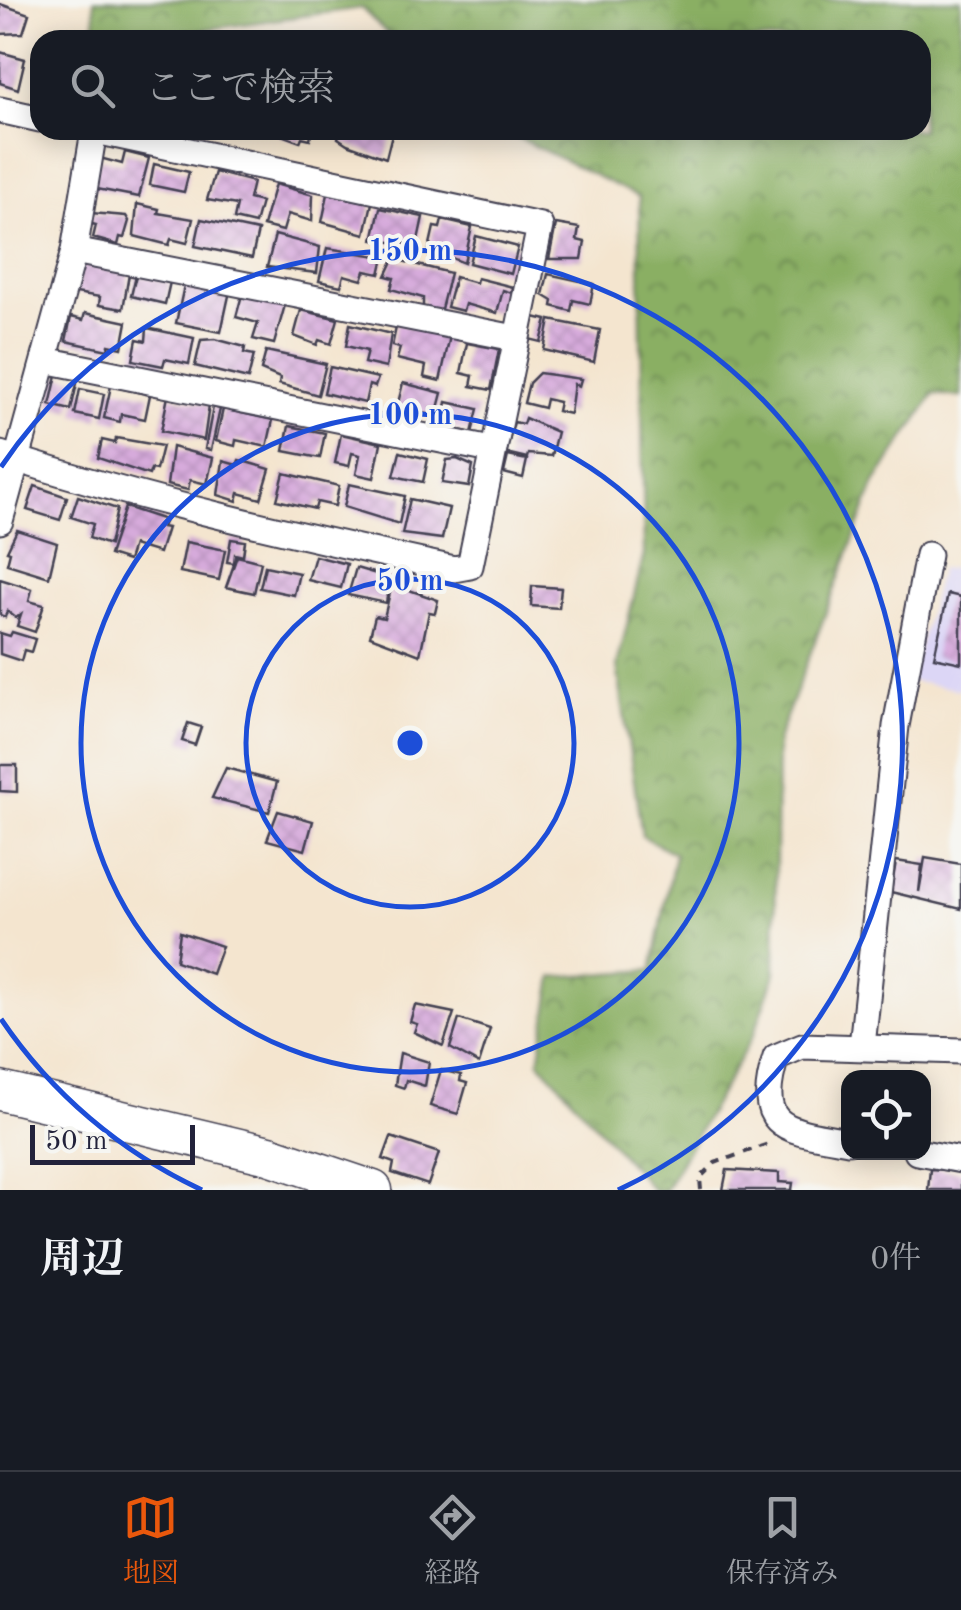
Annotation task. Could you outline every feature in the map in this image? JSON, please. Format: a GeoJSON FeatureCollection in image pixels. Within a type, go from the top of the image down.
{"type":"FeatureCollection","features":[{"type":"Feature","properties":{"kind":"highway"},"geometry":{"type":"LineString","coordinates":[[0,1092],[269,1155],[374,1190]]}},
{"type":"Feature","properties":{"kind":"street"},"geometry":{"type":"LineString","coordinates":[[0,110],[30,117]]}},
{"type":"Feature","properties":{"kind":"street"},"geometry":{"type":"LineString","coordinates":[[0,521],[10,457],[45,360],[74,250],[90,140]]}},
{"type":"Feature","properties":{"kind":"street"},"geometry":{"type":"LineString","coordinates":[[10,457],[228,521],[309,534],[454,569],[470,566],[540,226],[139,140]]}},
{"type":"Feature","properties":{"kind":"street"},"geometry":{"type":"LineString","coordinates":[[74,250],[515,338]]}},
{"type":"Feature","properties":{"kind":"street"},"geometry":{"type":"LineString","coordinates":[[45,360],[491,450]]}},
{"type":"Feature","properties":{"kind":"street"},"geometry":{"type":"LineString","coordinates":[[862,1046],[896,726],[928,555]]}},
{"type":"Feature","properties":{"kind":"street"},"geometry":{"type":"LineString","coordinates":[[841,1139],[782,1126],[769,1112],[766,1089],[776,1057],[802,1046],[961,1052]]}},
{"type":"Feature","properties":{"kind":"street"},"geometry":{"type":"LineString","coordinates":[[931,1155],[961,1160]]}},
{"type":"Feature","properties":{"kind":"path"},"geometry":{"type":"LineString","coordinates":[[701,1190],[700,1178],[715,1163],[770,1144]]}},
{"type":"Feature","properties":{"kind":"shaded area"},"geometry":{"type":"Polygon","coordinates":[[[961,568],[961,690],[910,681],[940,569],[961,568]]]}},
{"type":"Feature","properties":{"kind":"green space"},"geometry":{"type":"Polygon","coordinates":[[[94,0],[961,0],[961,397],[934,394],[875,483],[777,741],[775,975],[754,1034],[665,1190],[653,1190],[539,1061],[553,977],[652,970],[675,854],[642,836],[617,666],[644,554],[639,197],[522,140],[931,140],[931,30],[384,30],[361,8],[201,30],[96,30],[94,0]]]}},
{"type":"Feature","properties":{"kind":"building"},"geometry":{"type":"Polygon","coordinates":[[[0,4],[29,14],[23,33],[0,34],[0,4]]]}},
{"type":"Feature","properties":{"kind":"building"},"geometry":{"type":"Polygon","coordinates":[[[0,52],[25,59],[18,89],[0,83],[0,52]]]}},
{"type":"Feature","properties":{"kind":"building"},"geometry":{"type":"Polygon","coordinates":[[[341,140],[390,140],[386,158],[341,140]]]}},
{"type":"Feature","properties":{"kind":"building"},"geometry":{"type":"Polygon","coordinates":[[[125,152],[149,158],[139,197],[92,188],[100,158],[122,164],[125,152]]]}},
{"type":"Feature","properties":{"kind":"building"},"geometry":{"type":"Polygon","coordinates":[[[154,164],[189,172],[184,192],[150,185],[154,164]]]}},
{"type":"Feature","properties":{"kind":"building"},"geometry":{"type":"Polygon","coordinates":[[[215,172],[253,182],[249,199],[261,202],[255,224],[234,219],[237,205],[207,200],[215,172]]]}},
{"type":"Feature","properties":{"kind":"building"},"geometry":{"type":"Polygon","coordinates":[[[275,184],[313,195],[312,221],[288,214],[283,231],[263,226],[275,184]]]}},
{"type":"Feature","properties":{"kind":"building"},"geometry":{"type":"Polygon","coordinates":[[[328,194],[372,203],[365,234],[322,222],[328,194]]]}},
{"type":"Feature","properties":{"kind":"building"},"geometry":{"type":"Polygon","coordinates":[[[137,204],[159,209],[158,213],[193,219],[187,243],[171,239],[169,245],[134,236],[137,204]]]}},
{"type":"Feature","properties":{"kind":"building"},"geometry":{"type":"Polygon","coordinates":[[[380,208],[423,217],[417,245],[373,240],[380,208]]]}},
{"type":"Feature","properties":{"kind":"building"},"geometry":{"type":"Polygon","coordinates":[[[91,213],[126,216],[129,221],[118,245],[93,238],[96,225],[92,224],[91,213]]]}},
{"type":"Feature","properties":{"kind":"building"},"geometry":{"type":"Polygon","coordinates":[[[201,219],[258,231],[252,258],[195,246],[201,219]]]}},
{"type":"Feature","properties":{"kind":"building"},"geometry":{"type":"Polygon","coordinates":[[[442,220],[472,227],[464,263],[429,249],[434,227],[440,228],[442,220]]]}},
{"type":"Feature","properties":{"kind":"building"},"geometry":{"type":"Polygon","coordinates":[[[556,224],[579,228],[577,240],[585,242],[582,259],[549,259],[556,224]]]}},
{"type":"Feature","properties":{"kind":"building"},"geometry":{"type":"Polygon","coordinates":[[[275,235],[320,247],[317,273],[267,267],[275,235]]]}},
{"type":"Feature","properties":{"kind":"building"},"geometry":{"type":"Polygon","coordinates":[[[476,236],[518,247],[511,274],[469,263],[476,236]]]}},
{"type":"Feature","properties":{"kind":"building"},"geometry":{"type":"Polygon","coordinates":[[[327,248],[384,257],[380,274],[365,271],[362,280],[344,275],[341,286],[319,281],[327,248]]]}},
{"type":"Feature","properties":{"kind":"building"},"geometry":{"type":"Polygon","coordinates":[[[394,259],[450,273],[440,313],[423,309],[423,298],[391,289],[394,278],[386,276],[394,259]]]}},
{"type":"Feature","properties":{"kind":"building"},"geometry":{"type":"Polygon","coordinates":[[[81,265],[129,274],[123,309],[99,305],[100,297],[76,293],[81,265]]]}},
{"type":"Feature","properties":{"kind":"building"},"geometry":{"type":"Polygon","coordinates":[[[548,274],[594,284],[590,304],[573,300],[571,311],[552,306],[553,301],[543,295],[548,274]]]}},
{"type":"Feature","properties":{"kind":"building"},"geometry":{"type":"Polygon","coordinates":[[[136,275],[170,282],[165,304],[131,296],[136,275]]]}},
{"type":"Feature","properties":{"kind":"building"},"geometry":{"type":"Polygon","coordinates":[[[455,277],[513,287],[512,293],[503,290],[497,313],[465,304],[463,311],[447,307],[455,277]]]}},
{"type":"Feature","properties":{"kind":"building"},"geometry":{"type":"Polygon","coordinates":[[[185,281],[230,291],[221,332],[176,323],[185,281]]]}},
{"type":"Feature","properties":{"kind":"building"},"geometry":{"type":"Polygon","coordinates":[[[242,295],[285,305],[274,344],[253,339],[258,323],[236,317],[242,295]]]}},
{"type":"Feature","properties":{"kind":"building"},"geometry":{"type":"Polygon","coordinates":[[[301,310],[338,319],[331,344],[319,340],[317,345],[294,336],[301,310]]]}},
{"type":"Feature","properties":{"kind":"building"},"geometry":{"type":"Polygon","coordinates":[[[85,313],[127,322],[122,348],[109,345],[108,350],[66,341],[71,317],[83,320],[85,313]]]}},
{"type":"Feature","properties":{"kind":"building"},"geometry":{"type":"Polygon","coordinates":[[[534,317],[547,320],[541,342],[529,339],[534,317]]]}},
{"type":"Feature","properties":{"kind":"building"},"geometry":{"type":"Polygon","coordinates":[[[550,320],[600,330],[594,362],[544,350],[550,320]]]}},
{"type":"Feature","properties":{"kind":"building"},"geometry":{"type":"Polygon","coordinates":[[[397,323],[450,336],[440,381],[424,377],[426,366],[397,359],[400,348],[392,346],[397,323]]]}},
{"type":"Feature","properties":{"kind":"building"},"geometry":{"type":"Polygon","coordinates":[[[350,324],[391,334],[386,368],[364,363],[367,351],[346,346],[350,324]]]}},
{"type":"Feature","properties":{"kind":"building"},"geometry":{"type":"Polygon","coordinates":[[[147,328],[194,338],[189,364],[165,359],[163,366],[133,360],[137,339],[146,341],[147,328]]]}},
{"type":"Feature","properties":{"kind":"building"},"geometry":{"type":"Polygon","coordinates":[[[215,339],[245,347],[244,353],[254,355],[248,379],[195,366],[201,340],[215,339]]]}},
{"type":"Feature","properties":{"kind":"building"},"geometry":{"type":"Polygon","coordinates":[[[467,343],[499,349],[491,390],[471,386],[473,376],[461,373],[467,343]]]}},
{"type":"Feature","properties":{"kind":"building"},"geometry":{"type":"Polygon","coordinates":[[[266,351],[326,364],[318,395],[279,384],[280,378],[261,370],[266,351]]]}},
{"type":"Feature","properties":{"kind":"building"},"geometry":{"type":"Polygon","coordinates":[[[330,367],[378,378],[375,387],[369,385],[365,403],[324,393],[330,367]]]}},
{"type":"Feature","properties":{"kind":"building"},"geometry":{"type":"Polygon","coordinates":[[[539,373],[581,379],[579,386],[574,384],[570,414],[557,411],[559,402],[546,399],[544,408],[524,403],[529,383],[539,373]]]}},
{"type":"Feature","properties":{"kind":"building"},"geometry":{"type":"Polygon","coordinates":[[[57,375],[78,379],[71,410],[50,405],[57,375]]]}},
{"type":"Feature","properties":{"kind":"building"},"geometry":{"type":"Polygon","coordinates":[[[403,383],[442,393],[436,416],[397,407],[403,383]]]}},
{"type":"Feature","properties":{"kind":"building"},"geometry":{"type":"Polygon","coordinates":[[[111,386],[150,395],[145,419],[121,414],[120,422],[104,418],[111,386]]]}},
{"type":"Feature","properties":{"kind":"building"},"geometry":{"type":"Polygon","coordinates":[[[80,389],[104,394],[99,419],[75,414],[80,389]]]}},
{"type":"Feature","properties":{"kind":"building"},"geometry":{"type":"Polygon","coordinates":[[[168,396],[209,405],[204,440],[161,431],[168,396]]]}},
{"type":"Feature","properties":{"kind":"building"},"geometry":{"type":"Polygon","coordinates":[[[447,402],[478,409],[472,433],[442,426],[447,402]]]}},
{"type":"Feature","properties":{"kind":"building"},"geometry":{"type":"Polygon","coordinates":[[[213,407],[220,409],[211,450],[205,449],[213,407]]]}},
{"type":"Feature","properties":{"kind":"building"},"geometry":{"type":"Polygon","coordinates":[[[223,409],[273,420],[267,447],[236,440],[235,446],[216,441],[223,409]]]}},
{"type":"Feature","properties":{"kind":"building"},"geometry":{"type":"Polygon","coordinates":[[[525,418],[557,432],[551,456],[528,454],[527,458],[506,453],[514,422],[523,424],[525,418]]]}},
{"type":"Feature","properties":{"kind":"building"},"geometry":{"type":"Polygon","coordinates":[[[289,426],[325,433],[320,458],[284,451],[289,426]]]}},
{"type":"Feature","properties":{"kind":"building"},"geometry":{"type":"Polygon","coordinates":[[[341,434],[381,443],[374,478],[356,474],[360,455],[352,453],[349,466],[335,463],[341,434]]]}},
{"type":"Feature","properties":{"kind":"building"},"geometry":{"type":"Polygon","coordinates":[[[116,438],[162,446],[156,470],[151,469],[149,475],[98,458],[102,440],[115,443],[116,438]]]}},
{"type":"Feature","properties":{"kind":"building"},"geometry":{"type":"Polygon","coordinates":[[[172,447],[213,458],[207,484],[190,480],[188,490],[167,485],[172,447]]]}},
{"type":"Feature","properties":{"kind":"building"},"geometry":{"type":"Polygon","coordinates":[[[400,452],[428,459],[423,482],[394,476],[400,452]]]}},
{"type":"Feature","properties":{"kind":"building"},"geometry":{"type":"Polygon","coordinates":[[[508,456],[527,460],[523,478],[504,473],[508,456]]]}},
{"type":"Feature","properties":{"kind":"building"},"geometry":{"type":"Polygon","coordinates":[[[457,459],[473,466],[469,487],[442,483],[447,460],[457,459]]]}},
{"type":"Feature","properties":{"kind":"building"},"geometry":{"type":"Polygon","coordinates":[[[239,460],[270,469],[261,499],[239,493],[237,501],[218,495],[223,461],[237,465],[239,460]]]}},
{"type":"Feature","properties":{"kind":"building"},"geometry":{"type":"Polygon","coordinates":[[[284,473],[339,486],[335,506],[317,502],[315,509],[277,500],[284,473]]]}},
{"type":"Feature","properties":{"kind":"building"},"geometry":{"type":"Polygon","coordinates":[[[349,484],[405,496],[399,524],[344,507],[349,484]]]}},
{"type":"Feature","properties":{"kind":"building"},"geometry":{"type":"Polygon","coordinates":[[[35,486],[67,497],[60,520],[27,510],[35,486]]]}},
{"type":"Feature","properties":{"kind":"building"},"geometry":{"type":"Polygon","coordinates":[[[78,496],[117,509],[109,545],[89,538],[93,524],[71,517],[78,496]]]}},
{"type":"Feature","properties":{"kind":"building"},"geometry":{"type":"Polygon","coordinates":[[[410,499],[449,508],[442,539],[402,534],[410,499]]]}},
{"type":"Feature","properties":{"kind":"building"},"geometry":{"type":"Polygon","coordinates":[[[125,507],[165,520],[162,527],[167,528],[159,553],[133,545],[128,561],[109,555],[125,507]]]}},
{"type":"Feature","properties":{"kind":"building"},"geometry":{"type":"Polygon","coordinates":[[[17,530],[57,543],[49,577],[7,564],[7,551],[17,530]]]}},
{"type":"Feature","properties":{"kind":"building"},"geometry":{"type":"Polygon","coordinates":[[[231,539],[245,541],[243,556],[235,554],[234,563],[227,562],[231,539]]]}},
{"type":"Feature","properties":{"kind":"building"},"geometry":{"type":"Polygon","coordinates":[[[186,542],[225,550],[219,580],[180,572],[186,542]]]}},
{"type":"Feature","properties":{"kind":"building"},"geometry":{"type":"Polygon","coordinates":[[[237,556],[261,562],[254,593],[226,587],[237,556]]]}},
{"type":"Feature","properties":{"kind":"building"},"geometry":{"type":"Polygon","coordinates":[[[315,556],[347,564],[341,588],[308,580],[315,556]]]}},
{"type":"Feature","properties":{"kind":"building"},"geometry":{"type":"Polygon","coordinates":[[[265,566],[299,573],[294,595],[260,588],[265,566]]]}},
{"type":"Feature","properties":{"kind":"building"},"geometry":{"type":"Polygon","coordinates":[[[356,568],[390,578],[386,603],[348,595],[356,568]]]}},
{"type":"Feature","properties":{"kind":"building"},"geometry":{"type":"Polygon","coordinates":[[[0,579],[32,589],[29,601],[44,605],[35,632],[17,626],[21,614],[16,618],[7,611],[5,617],[0,615],[0,579]]]}},
{"type":"Feature","properties":{"kind":"building"},"geometry":{"type":"Polygon","coordinates":[[[392,584],[438,600],[435,613],[429,612],[420,655],[370,636],[375,616],[384,618],[392,584]]]}},
{"type":"Feature","properties":{"kind":"building"},"geometry":{"type":"Polygon","coordinates":[[[532,586],[561,588],[559,608],[531,606],[532,586]]]}},
{"type":"Feature","properties":{"kind":"building"},"geometry":{"type":"Polygon","coordinates":[[[948,594],[961,597],[961,663],[934,657],[948,594]]]}},
{"type":"Feature","properties":{"kind":"building"},"geometry":{"type":"Polygon","coordinates":[[[12,632],[35,639],[31,652],[24,650],[21,661],[0,654],[0,633],[10,636],[12,632]]]}},
{"type":"Feature","properties":{"kind":"building"},"geometry":{"type":"Polygon","coordinates":[[[188,723],[201,727],[195,745],[182,741],[188,723]]]}},
{"type":"Feature","properties":{"kind":"building"},"geometry":{"type":"Polygon","coordinates":[[[0,765],[17,765],[17,792],[0,791],[0,765]]]}},
{"type":"Feature","properties":{"kind":"building"},"geometry":{"type":"Polygon","coordinates":[[[226,768],[277,782],[269,812],[212,798],[226,768]]]}},
{"type":"Feature","properties":{"kind":"building"},"geometry":{"type":"Polygon","coordinates":[[[278,811],[313,821],[305,850],[267,840],[278,811]]]}},
{"type":"Feature","properties":{"kind":"building"},"geometry":{"type":"Polygon","coordinates":[[[925,858],[961,864],[961,909],[891,892],[896,861],[922,865],[919,892],[925,858]]]}},
{"type":"Feature","properties":{"kind":"building"},"geometry":{"type":"Polygon","coordinates":[[[180,932],[222,946],[212,974],[176,961],[180,932]]]}},
{"type":"Feature","properties":{"kind":"building"},"geometry":{"type":"Polygon","coordinates":[[[415,1005],[454,1013],[443,1046],[414,1032],[417,1024],[410,1022],[415,1005]]]}},
{"type":"Feature","properties":{"kind":"building"},"geometry":{"type":"Polygon","coordinates":[[[459,1019],[490,1029],[479,1064],[450,1048],[459,1019]]]}},
{"type":"Feature","properties":{"kind":"building"},"geometry":{"type":"Polygon","coordinates":[[[400,1053],[429,1062],[425,1086],[406,1080],[404,1088],[395,1085],[400,1053]]]}},
{"type":"Feature","properties":{"kind":"building"},"geometry":{"type":"Polygon","coordinates":[[[441,1070],[461,1075],[460,1081],[467,1083],[458,1114],[430,1106],[441,1070]]]}},
{"type":"Feature","properties":{"kind":"building"},"geometry":{"type":"Polygon","coordinates":[[[391,1137],[439,1153],[428,1185],[392,1173],[394,1163],[383,1159],[391,1137]]]}},
{"type":"Feature","properties":{"kind":"building"},"geometry":{"type":"Polygon","coordinates":[[[930,1169],[961,1171],[961,1190],[928,1190],[930,1169]]]}},
{"type":"Feature","properties":{"kind":"building"},"geometry":{"type":"Polygon","coordinates":[[[727,1170],[779,1173],[779,1182],[793,1183],[792,1190],[723,1190],[727,1170]]]}}]}
